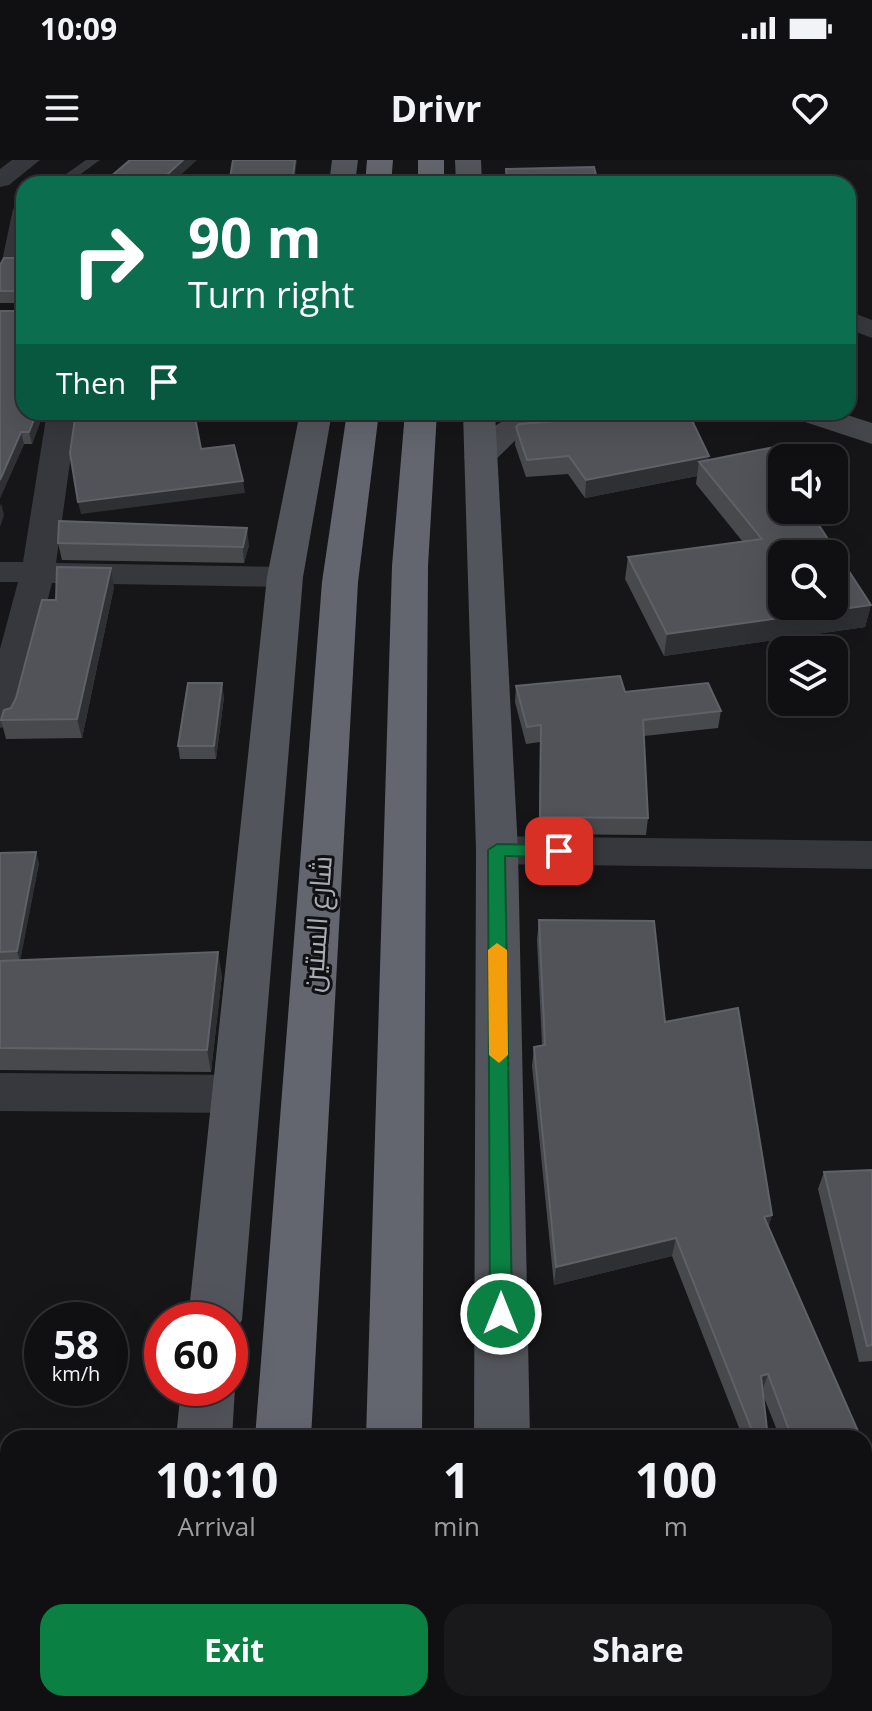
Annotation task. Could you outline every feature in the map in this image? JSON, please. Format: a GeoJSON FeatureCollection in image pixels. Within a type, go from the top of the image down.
{"type":"FeatureCollection","features":[{"type":"Feature","properties":{"kind":"highway","name":"شارع الستين"},"geometry":{"type":"LineString","coordinates":[[284,1430],[340,582],[362,420]]}},
{"type":"Feature","properties":{"kind":"highway"},"geometry":{"type":"LineString","coordinates":[[394,1430],[410,566],[420,420]]}},
{"type":"Feature","properties":{"kind":"main road"},"geometry":{"type":"LineString","coordinates":[[217,1302],[285,577],[314,420]]}},
{"type":"Feature","properties":{"kind":"main road"},"geometry":{"type":"LineString","coordinates":[[479,420],[497,850],[502,1430]]}},
{"type":"Feature","properties":{"kind":"main road"},"geometry":{"type":"LineString","coordinates":[[205,1430],[207,1406]]}},
{"type":"Feature","properties":{"kind":"street"},"geometry":{"type":"LineString","coordinates":[[0,180],[28,160]]}},
{"type":"Feature","properties":{"kind":"street"},"geometry":{"type":"LineString","coordinates":[[0,716],[38,571],[61,420]]}},
{"type":"Feature","properties":{"kind":"street"},"geometry":{"type":"LineString","coordinates":[[480,457],[501,433],[522,420]]}},
{"type":"Feature","properties":{"kind":"street"},"geometry":{"type":"LineString","coordinates":[[831,420],[872,434]]}},
{"type":"Feature","properties":{"kind":"street"},"geometry":{"type":"LineString","coordinates":[[0,572],[285,577]]}},
{"type":"Feature","properties":{"kind":"street"},"geometry":{"type":"LineString","coordinates":[[497,850],[872,855]]}},
{"type":"Feature","properties":{"kind":"street"},"geometry":{"type":"LineString","coordinates":[[0,1092],[236,1094]]}},
{"type":"Feature","properties":{"kind":"lane"},"geometry":{"type":"LineString","coordinates":[[70,176],[94,160]]}},
{"type":"Feature","properties":{"kind":"lane"},"geometry":{"type":"LineString","coordinates":[[16,224],[6,263],[16,263]]}},
{"type":"Feature","properties":{"kind":"building"},"geometry":{"type":"Polygon","coordinates":[[[130,160],[183,160],[166,176],[111,176],[130,160]]]}},
{"type":"Feature","properties":{"kind":"building"},"geometry":{"type":"Polygon","coordinates":[[[233,160],[295,160],[293,176],[230,176],[233,160]]]}},
{"type":"Feature","properties":{"kind":"building"},"geometry":{"type":"Polygon","coordinates":[[[594,167],[596,176],[506,176],[506,169],[594,167]]]}},
{"type":"Feature","properties":{"kind":"building"},"geometry":{"type":"Polygon","coordinates":[[[4,258],[16,258],[16,291],[0,291],[0,265],[4,258]]]}},
{"type":"Feature","properties":{"kind":"building"},"geometry":{"type":"Polygon","coordinates":[[[0,311],[16,311],[16,420],[34,420],[29,432],[21,432],[0,480],[0,311]]]}},
{"type":"Feature","properties":{"kind":"building"},"geometry":{"type":"Polygon","coordinates":[[[75,420],[196,420],[201,449],[234,445],[243,481],[78,502],[70,453],[75,420]]]}},
{"type":"Feature","properties":{"kind":"building"},"geometry":{"type":"Polygon","coordinates":[[[569,420],[692,420],[709,456],[586,480],[569,456],[527,460],[516,427],[519,424],[569,420]]]}},
{"type":"Feature","properties":{"kind":"building"},"geometry":{"type":"Polygon","coordinates":[[[768,448],[768,524],[818,524],[829,540],[768,540],[768,620],[667,634],[628,557],[762,539],[699,462],[768,448]]]}},
{"type":"Feature","properties":{"kind":"building"},"geometry":{"type":"Polygon","coordinates":[[[59,521],[247,528],[243,547],[58,543],[59,521]]]}},
{"type":"Feature","properties":{"kind":"building"},"geometry":{"type":"Polygon","coordinates":[[[57,567],[111,568],[77,719],[1,720],[4,710],[11,708],[16,698],[42,600],[56,600],[57,567]]]}},
{"type":"Feature","properties":{"kind":"building"},"geometry":{"type":"Polygon","coordinates":[[[848,570],[871,605],[848,608],[848,570]]]}},
{"type":"Feature","properties":{"kind":"building"},"geometry":{"type":"Polygon","coordinates":[[[620,676],[625,692],[708,683],[721,711],[643,720],[648,818],[540,817],[541,725],[527,727],[516,686],[620,676]]]}},
{"type":"Feature","properties":{"kind":"building"},"geometry":{"type":"Polygon","coordinates":[[[188,683],[222,683],[214,746],[178,746],[188,683]]]}},
{"type":"Feature","properties":{"kind":"building"},"geometry":{"type":"Polygon","coordinates":[[[36,852],[17,951],[0,952],[0,853],[36,852]]]}},
{"type":"Feature","properties":{"kind":"building"},"geometry":{"type":"Polygon","coordinates":[[[539,920],[654,921],[665,1022],[738,1008],[772,1215],[764,1217],[857,1430],[789,1430],[768,1374],[761,1376],[767,1430],[752,1430],[676,1238],[556,1267],[534,1047],[545,1045],[539,920]]]}},
{"type":"Feature","properties":{"kind":"building"},"geometry":{"type":"Polygon","coordinates":[[[218,952],[207,1050],[0,1048],[0,961],[218,952]]]}},
{"type":"Feature","properties":{"kind":"building"},"geometry":{"type":"Polygon","coordinates":[[[872,1170],[872,1345],[867,1346],[824,1172],[872,1170]]]}},
{"type":"Feature","properties":{"kind":"slow traffic"},"geometry":{"type":"LineString","coordinates":[[497,950],[499,1055]]}},
{"type":"Feature","properties":{"kind":"route"},"geometry":{"type":"LineString","coordinates":[[501,1314],[497,850],[559,851]]}}]}
